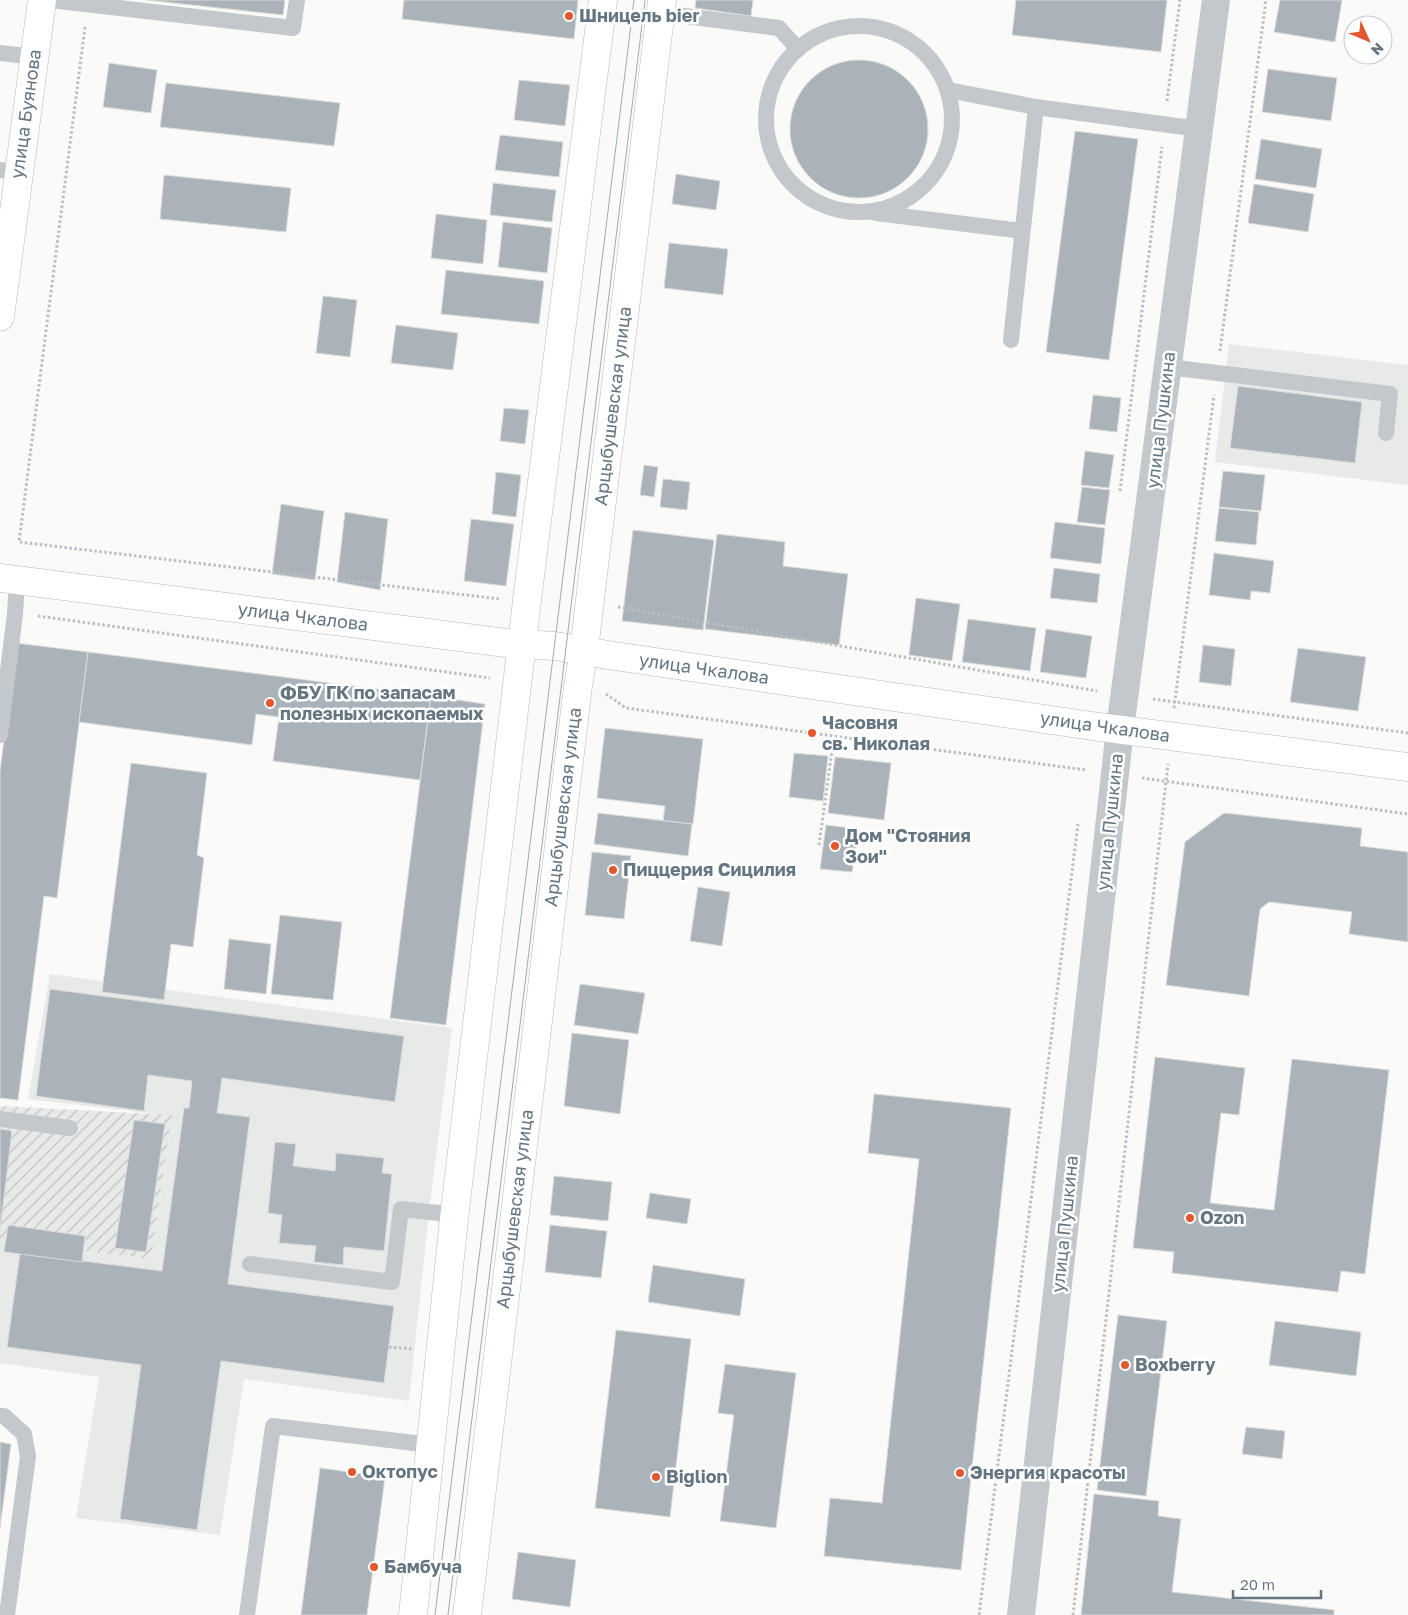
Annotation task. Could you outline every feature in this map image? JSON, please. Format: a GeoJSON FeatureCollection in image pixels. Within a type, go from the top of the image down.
{"type":"FeatureCollection","features":[{"type":"Feature","properties":{"kind":"main road","name":"улица Буянова"},"geometry":{"type":"LineString","coordinates":[[0,317],[9,171],[34,57],[42,0]]}},
{"type":"Feature","properties":{"kind":"main road"},"geometry":{"type":"LineString","coordinates":[[413,1615],[454,1219],[522,643],[603,0]]}},
{"type":"Feature","properties":{"kind":"main road","name":"Арцыбушевская улица"},"geometry":{"type":"LineString","coordinates":[[466,1615],[661,6]]}},
{"type":"Feature","properties":{"kind":"main road","name":"улица Чкалова"},"geometry":{"type":"LineString","coordinates":[[9,580],[506,643],[555,646],[618,657],[1120,729],[1408,767]]}},
{"type":"Feature","properties":{"kind":"street","name":"улица Пушкина"},"geometry":{"type":"LineString","coordinates":[[1021,1615],[1120,729],[1216,0]]}},
{"type":"Feature","properties":{"kind":"lane"},"geometry":{"type":"LineString","coordinates":[[50,0],[293,28],[296,0]]}},
{"type":"Feature","properties":{"kind":"lane"},"geometry":{"type":"LineString","coordinates":[[661,6],[779,28],[798,49]]}},
{"type":"Feature","properties":{"kind":"lane"},"geometry":{"type":"LineString","coordinates":[[871,212],[896,204],[919,191],[940,165],[951,135],[952,113],[948,90],[936,68],[920,48],[889,30],[865,26],[843,27],[814,36],[798,49],[785,63],[772,86],[765,114],[767,137],[771,154],[786,178],[799,191],[824,206],[845,212],[871,212],[1022,231]]}},
{"type":"Feature","properties":{"kind":"lane"},"geometry":{"type":"LineString","coordinates":[[0,53],[34,57]]}},
{"type":"Feature","properties":{"kind":"lane"},"geometry":{"type":"LineString","coordinates":[[948,90],[1036,107],[1199,129]]}},
{"type":"Feature","properties":{"kind":"lane"},"geometry":{"type":"LineString","coordinates":[[1011,340],[1036,107]]}},
{"type":"Feature","properties":{"kind":"lane"},"geometry":{"type":"LineString","coordinates":[[1168,367],[1390,394],[1386,433]]}},
{"type":"Feature","properties":{"kind":"lane"},"geometry":{"type":"LineString","coordinates":[[0,735],[15,614],[9,580]]}},
{"type":"Feature","properties":{"kind":"lane"},"geometry":{"type":"LineString","coordinates":[[0,1119],[70,1128]]}},
{"type":"Feature","properties":{"kind":"lane"},"geometry":{"type":"LineString","coordinates":[[250,1264],[392,1282],[402,1209],[439,1213],[454,1219]]}},
{"type":"Feature","properties":{"kind":"lane"},"geometry":{"type":"LineString","coordinates":[[0,1416],[4,1416],[24,1434],[28,1456],[7,1615]]}},
{"type":"Feature","properties":{"kind":"lane"},"geometry":{"type":"LineString","coordinates":[[247,1615],[273,1426],[431,1445]]}},
{"type":"Feature","properties":{"kind":"path"},"geometry":{"type":"LineString","coordinates":[[1119,496],[1180,0]]}},
{"type":"Feature","properties":{"kind":"path"},"geometry":{"type":"LineString","coordinates":[[1073,1615],[1170,736],[1266,0]]}},
{"type":"Feature","properties":{"kind":"path"},"geometry":{"type":"LineString","coordinates":[[88,4],[19,542],[501,599]]}},
{"type":"Feature","properties":{"kind":"path"},"geometry":{"type":"LineString","coordinates":[[613,606],[1096,691],[1097,681]]}},
{"type":"Feature","properties":{"kind":"path"},"geometry":{"type":"LineString","coordinates":[[15,614],[497,679]]}},
{"type":"Feature","properties":{"kind":"path"},"geometry":{"type":"LineString","coordinates":[[604,692],[626,708],[1408,814]]}},
{"type":"Feature","properties":{"kind":"path"},"geometry":{"type":"LineString","coordinates":[[1175,702],[1408,733]]}},
{"type":"Feature","properties":{"kind":"path"},"geometry":{"type":"LineString","coordinates":[[819,845],[834,736]]}},
{"type":"Feature","properties":{"kind":"path"},"geometry":{"type":"LineString","coordinates":[[979,1615],[1079,819]]}},
{"type":"Feature","properties":{"kind":"path"},"geometry":{"type":"LineString","coordinates":[[389,1347],[421,1350]]}},
{"type":"Feature","properties":{"kind":"shaded area"},"geometry":{"type":"Polygon","coordinates":[[[1229,344],[1408,365],[1408,485],[1215,462],[1229,344]]]}},
{"type":"Feature","properties":{"kind":"shaded area"},"geometry":{"type":"Polygon","coordinates":[[[50,974],[452,1028],[429,1212],[409,1401],[244,1379],[220,1535],[76,1518],[99,1377],[0,1363],[0,1241],[151,1259],[172,1116],[28,1099],[50,974]]]}},
{"type":"Feature","properties":{"kind":"shaded area"},"geometry":{"type":"Polygon","coordinates":[[[0,1106],[172,1115],[151,1259],[0,1241],[0,1106]]]}},
{"type":"Feature","properties":{"kind":"building"},"geometry":{"type":"Polygon","coordinates":[[[146,0],[285,0],[283,15],[146,0]]]}},
{"type":"Feature","properties":{"kind":"building"},"geometry":{"type":"Polygon","coordinates":[[[404,0],[578,0],[574,39],[402,19],[404,0]]]}},
{"type":"Feature","properties":{"kind":"building"},"geometry":{"type":"Polygon","coordinates":[[[696,0],[753,0],[751,16],[695,8],[696,0]]]}},
{"type":"Feature","properties":{"kind":"building"},"geometry":{"type":"Polygon","coordinates":[[[1016,0],[1167,0],[1161,52],[1012,35],[1016,0]]]}},
{"type":"Feature","properties":{"kind":"building"},"geometry":{"type":"Polygon","coordinates":[[[1280,0],[1342,0],[1335,42],[1274,32],[1280,0]]]}},
{"type":"Feature","properties":{"kind":"building"},"geometry":{"type":"Polygon","coordinates":[[[859,60],[885,66],[908,80],[922,103],[928,129],[922,155],[908,178],[885,192],[859,198],[833,192],[810,178],[796,155],[790,129],[796,103],[810,80],[833,66],[859,60]]]}},
{"type":"Feature","properties":{"kind":"building"},"geometry":{"type":"Polygon","coordinates":[[[109,63],[157,70],[151,113],[103,107],[109,63]]]}},
{"type":"Feature","properties":{"kind":"building"},"geometry":{"type":"Polygon","coordinates":[[[1268,69],[1337,78],[1331,121],[1262,112],[1268,69]]]}},
{"type":"Feature","properties":{"kind":"building"},"geometry":{"type":"Polygon","coordinates":[[[519,80],[570,85],[565,126],[514,120],[519,80]]]}},
{"type":"Feature","properties":{"kind":"building"},"geometry":{"type":"Polygon","coordinates":[[[166,83],[340,103],[334,146],[160,127],[166,83]]]}},
{"type":"Feature","properties":{"kind":"building"},"geometry":{"type":"Polygon","coordinates":[[[1075,131],[1138,139],[1109,360],[1046,352],[1075,131]]]}},
{"type":"Feature","properties":{"kind":"building"},"geometry":{"type":"Polygon","coordinates":[[[500,135],[563,142],[559,177],[495,170],[500,135]]]}},
{"type":"Feature","properties":{"kind":"building"},"geometry":{"type":"Polygon","coordinates":[[[1261,139],[1322,149],[1316,188],[1255,179],[1261,139]]]}},
{"type":"Feature","properties":{"kind":"building"},"geometry":{"type":"Polygon","coordinates":[[[676,174],[720,181],[716,210],[672,204],[676,174]]]}},
{"type":"Feature","properties":{"kind":"building"},"geometry":{"type":"Polygon","coordinates":[[[164,175],[291,188],[286,232],[160,219],[164,175]]]}},
{"type":"Feature","properties":{"kind":"building"},"geometry":{"type":"Polygon","coordinates":[[[493,183],[556,190],[552,222],[490,215],[493,183]]]}},
{"type":"Feature","properties":{"kind":"building"},"geometry":{"type":"Polygon","coordinates":[[[1254,184],[1314,194],[1308,232],[1248,223],[1254,184]]]}},
{"type":"Feature","properties":{"kind":"building"},"geometry":{"type":"Polygon","coordinates":[[[436,214],[487,220],[483,264],[431,258],[436,214]]]}},
{"type":"Feature","properties":{"kind":"building"},"geometry":{"type":"Polygon","coordinates":[[[503,222],[552,228],[547,273],[498,267],[503,222]]]}},
{"type":"Feature","properties":{"kind":"building"},"geometry":{"type":"Polygon","coordinates":[[[669,243],[728,249],[723,295],[664,288],[669,243]]]}},
{"type":"Feature","properties":{"kind":"building"},"geometry":{"type":"Polygon","coordinates":[[[446,270],[544,281],[539,324],[441,314],[446,270]]]}},
{"type":"Feature","properties":{"kind":"building"},"geometry":{"type":"Polygon","coordinates":[[[323,296],[357,300],[350,357],[316,353],[323,296]]]}},
{"type":"Feature","properties":{"kind":"building"},"geometry":{"type":"Polygon","coordinates":[[[396,325],[458,333],[453,370],[391,363],[396,325]]]}},
{"type":"Feature","properties":{"kind":"building"},"geometry":{"type":"Polygon","coordinates":[[[1238,386],[1362,402],[1355,463],[1230,448],[1238,386]]]}},
{"type":"Feature","properties":{"kind":"building"},"geometry":{"type":"Polygon","coordinates":[[[1093,395],[1121,398],[1117,432],[1089,429],[1093,395]]]}},
{"type":"Feature","properties":{"kind":"building"},"geometry":{"type":"Polygon","coordinates":[[[504,408],[529,410],[525,444],[500,441],[504,408]]]}},
{"type":"Feature","properties":{"kind":"building"},"geometry":{"type":"Polygon","coordinates":[[[1085,451],[1114,455],[1109,488],[1081,485],[1085,451]]]}},
{"type":"Feature","properties":{"kind":"building"},"geometry":{"type":"Polygon","coordinates":[[[644,465],[658,467],[654,497],[640,495],[644,465]]]}},
{"type":"Feature","properties":{"kind":"building"},"geometry":{"type":"Polygon","coordinates":[[[1223,471],[1265,475],[1261,511],[1219,507],[1223,471]]]}},
{"type":"Feature","properties":{"kind":"building"},"geometry":{"type":"Polygon","coordinates":[[[496,472],[521,475],[516,517],[492,514],[496,472]]]}},
{"type":"Feature","properties":{"kind":"building"},"geometry":{"type":"Polygon","coordinates":[[[663,479],[690,482],[687,510],[660,507],[663,479]]]}},
{"type":"Feature","properties":{"kind":"building"},"geometry":{"type":"Polygon","coordinates":[[[1082,487],[1110,490],[1105,525],[1077,522],[1082,487]]]}},
{"type":"Feature","properties":{"kind":"building"},"geometry":{"type":"Polygon","coordinates":[[[281,504],[324,511],[315,580],[272,574],[281,504]]]}},
{"type":"Feature","properties":{"kind":"building"},"geometry":{"type":"Polygon","coordinates":[[[1219,508],[1259,512],[1256,545],[1215,541],[1219,508]]]}},
{"type":"Feature","properties":{"kind":"building"},"geometry":{"type":"Polygon","coordinates":[[[345,512],[388,519],[380,590],[337,582],[345,512]]]}},
{"type":"Feature","properties":{"kind":"building"},"geometry":{"type":"Polygon","coordinates":[[[471,519],[514,524],[506,586],[464,581],[471,519]]]}},
{"type":"Feature","properties":{"kind":"building"},"geometry":{"type":"Polygon","coordinates":[[[1055,522],[1105,528],[1101,564],[1050,558],[1055,522]]]}},
{"type":"Feature","properties":{"kind":"building"},"geometry":{"type":"Polygon","coordinates":[[[633,530],[714,540],[703,630],[622,621],[633,530]]]}},
{"type":"Feature","properties":{"kind":"building"},"geometry":{"type":"Polygon","coordinates":[[[717,534],[785,542],[783,566],[848,574],[839,645],[705,629],[717,534]]]}},
{"type":"Feature","properties":{"kind":"building"},"geometry":{"type":"Polygon","coordinates":[[[1214,553],[1274,561],[1270,593],[1251,591],[1250,600],[1209,595],[1214,553]]]}},
{"type":"Feature","properties":{"kind":"building"},"geometry":{"type":"Polygon","coordinates":[[[1054,568],[1100,574],[1097,603],[1050,598],[1054,568]]]}},
{"type":"Feature","properties":{"kind":"building"},"geometry":{"type":"Polygon","coordinates":[[[916,598],[960,604],[952,661],[909,655],[916,598]]]}},
{"type":"Feature","properties":{"kind":"building"},"geometry":{"type":"Polygon","coordinates":[[[968,619],[1036,628],[1030,671],[962,662],[968,619]]]}},
{"type":"Feature","properties":{"kind":"building"},"geometry":{"type":"Polygon","coordinates":[[[1046,629],[1092,636],[1086,678],[1040,672],[1046,629]]]}},
{"type":"Feature","properties":{"kind":"building"},"geometry":{"type":"Polygon","coordinates":[[[16,643],[88,652],[57,898],[44,896],[18,1100],[0,1098],[0,772],[16,643]]]}},
{"type":"Feature","properties":{"kind":"building"},"geometry":{"type":"Polygon","coordinates":[[[1203,645],[1235,649],[1231,686],[1199,682],[1203,645]]]}},
{"type":"Feature","properties":{"kind":"building"},"geometry":{"type":"Polygon","coordinates":[[[1298,648],[1366,657],[1358,711],[1290,702],[1298,648]]]}},
{"type":"Feature","properties":{"kind":"building"},"geometry":{"type":"Polygon","coordinates":[[[88,652],[431,696],[420,780],[273,761],[279,717],[256,714],[252,745],[79,722],[88,652]]]}},
{"type":"Feature","properties":{"kind":"building"},"geometry":{"type":"Polygon","coordinates":[[[431,696],[485,704],[446,1025],[390,1018],[431,696]]]}},
{"type":"Feature","properties":{"kind":"building"},"geometry":{"type":"Polygon","coordinates":[[[605,728],[703,739],[693,824],[663,821],[665,806],[597,798],[605,728]]]}},
{"type":"Feature","properties":{"kind":"building"},"geometry":{"type":"Polygon","coordinates":[[[794,753],[828,756],[823,801],[789,797],[794,753]]]}},
{"type":"Feature","properties":{"kind":"building"},"geometry":{"type":"Polygon","coordinates":[[[835,757],[891,763],[884,820],[828,813],[835,757]]]}},
{"type":"Feature","properties":{"kind":"building"},"geometry":{"type":"Polygon","coordinates":[[[131,763],[207,773],[197,855],[204,858],[193,947],[171,944],[164,1000],[102,992],[131,763]]]}},
{"type":"Feature","properties":{"kind":"building"},"geometry":{"type":"Polygon","coordinates":[[[598,813],[692,824],[688,856],[594,844],[598,813]]]}},
{"type":"Feature","properties":{"kind":"building"},"geometry":{"type":"Polygon","coordinates":[[[1224,813],[1362,828],[1360,846],[1408,852],[1408,942],[1349,934],[1352,912],[1269,902],[1260,909],[1249,996],[1166,985],[1185,842],[1224,813]]]}},
{"type":"Feature","properties":{"kind":"building"},"geometry":{"type":"Polygon","coordinates":[[[826,825],[859,829],[852,872],[820,869],[826,825]]]}},
{"type":"Feature","properties":{"kind":"building"},"geometry":{"type":"Polygon","coordinates":[[[592,852],[631,856],[624,919],[585,915],[592,852]]]}},
{"type":"Feature","properties":{"kind":"building"},"geometry":{"type":"Polygon","coordinates":[[[698,887],[730,892],[722,946],[690,941],[698,887]]]}},
{"type":"Feature","properties":{"kind":"building"},"geometry":{"type":"Polygon","coordinates":[[[280,915],[342,922],[333,1000],[271,994],[280,915]]]}},
{"type":"Feature","properties":{"kind":"building"},"geometry":{"type":"Polygon","coordinates":[[[229,939],[271,944],[266,994],[224,989],[229,939]]]}},
{"type":"Feature","properties":{"kind":"building"},"geometry":{"type":"Polygon","coordinates":[[[580,984],[645,993],[638,1034],[574,1025],[580,984]]]}},
{"type":"Feature","properties":{"kind":"building"},"geometry":{"type":"Polygon","coordinates":[[[50,989],[404,1036],[395,1102],[222,1078],[217,1113],[250,1117],[228,1284],[394,1306],[384,1383],[221,1361],[197,1530],[120,1519],[141,1365],[7,1347],[20,1253],[162,1271],[184,1108],[189,1108],[192,1081],[148,1075],[144,1111],[36,1096],[50,989]]]}},
{"type":"Feature","properties":{"kind":"building"},"geometry":{"type":"Polygon","coordinates":[[[572,1033],[629,1040],[620,1114],[564,1106],[572,1033]]]}},
{"type":"Feature","properties":{"kind":"building"},"geometry":{"type":"Polygon","coordinates":[[[1155,1057],[1245,1068],[1239,1115],[1221,1113],[1210,1203],[1274,1210],[1292,1059],[1389,1070],[1365,1274],[1341,1271],[1338,1292],[1172,1273],[1174,1252],[1133,1248],[1155,1057]]]}},
{"type":"Feature","properties":{"kind":"building"},"geometry":{"type":"Polygon","coordinates":[[[874,1094],[1011,1108],[961,1570],[824,1556],[830,1498],[882,1503],[919,1159],[868,1153],[874,1094]]]}},
{"type":"Feature","properties":{"kind":"building"},"geometry":{"type":"Polygon","coordinates":[[[134,1120],[165,1124],[146,1252],[115,1248],[134,1120]]]}},
{"type":"Feature","properties":{"kind":"building"},"geometry":{"type":"Polygon","coordinates":[[[0,1129],[12,1131],[0,1230],[0,1129]]]}},
{"type":"Feature","properties":{"kind":"building"},"geometry":{"type":"Polygon","coordinates":[[[275,1142],[296,1144],[293,1166],[335,1171],[336,1153],[384,1158],[382,1173],[392,1174],[384,1251],[344,1247],[343,1265],[314,1262],[316,1246],[279,1243],[282,1215],[268,1213],[275,1142]]]}},
{"type":"Feature","properties":{"kind":"building"},"geometry":{"type":"Polygon","coordinates":[[[554,1176],[612,1182],[608,1221],[550,1215],[554,1176]]]}},
{"type":"Feature","properties":{"kind":"building"},"geometry":{"type":"Polygon","coordinates":[[[650,1193],[691,1199],[687,1224],[646,1218],[650,1193]]]}},
{"type":"Feature","properties":{"kind":"building"},"geometry":{"type":"Polygon","coordinates":[[[8,1225],[85,1236],[82,1262],[4,1252],[8,1225]]]}},
{"type":"Feature","properties":{"kind":"building"},"geometry":{"type":"Polygon","coordinates":[[[550,1225],[607,1231],[601,1278],[545,1272],[550,1225]]]}},
{"type":"Feature","properties":{"kind":"building"},"geometry":{"type":"Polygon","coordinates":[[[653,1265],[745,1279],[740,1316],[648,1302],[653,1265]]]}},
{"type":"Feature","properties":{"kind":"building"},"geometry":{"type":"Polygon","coordinates":[[[1118,1315],[1167,1321],[1146,1496],[1097,1490],[1118,1315]]]}},
{"type":"Feature","properties":{"kind":"building"},"geometry":{"type":"Polygon","coordinates":[[[1275,1321],[1361,1332],[1356,1376],[1269,1365],[1275,1321]]]}},
{"type":"Feature","properties":{"kind":"building"},"geometry":{"type":"Polygon","coordinates":[[[616,1330],[691,1339],[670,1517],[595,1508],[616,1330]]]}},
{"type":"Feature","properties":{"kind":"building"},"geometry":{"type":"Polygon","coordinates":[[[725,1364],[796,1373],[776,1528],[720,1521],[734,1415],[718,1413],[725,1364]]]}},
{"type":"Feature","properties":{"kind":"building"},"geometry":{"type":"Polygon","coordinates":[[[1246,1427],[1285,1431],[1282,1459],[1242,1454],[1246,1427]]]}},
{"type":"Feature","properties":{"kind":"building"},"geometry":{"type":"Polygon","coordinates":[[[0,1442],[11,1444],[0,1528],[0,1442]]]}},
{"type":"Feature","properties":{"kind":"building"},"geometry":{"type":"Polygon","coordinates":[[[320,1468],[385,1477],[367,1615],[301,1615],[320,1468]]]}},
{"type":"Feature","properties":{"kind":"building"},"geometry":{"type":"Polygon","coordinates":[[[1094,1494],[1159,1501],[1158,1516],[1181,1519],[1172,1592],[1334,1610],[1334,1615],[1081,1615],[1094,1494]]]}},
{"type":"Feature","properties":{"kind":"building"},"geometry":{"type":"Polygon","coordinates":[[[518,1552],[576,1560],[570,1607],[512,1599],[518,1552]]]}},
{"type":"Feature","properties":{"kind":"tram line"},"geometry":{"type":"LineString","coordinates":[[435,1615],[634,0]]}},
{"type":"Feature","properties":{"kind":"tram line"},"geometry":{"type":"LineString","coordinates":[[448,1615],[645,0]]}},
{"type":"Feature","properties":{"kind":"place","name":"Шницель bier"},"geometry":{"type":"Point","coordinates":[569,16]}},
{"type":"Feature","properties":{"kind":"place","name":"ФБУ ГК по запасам полезных ископаемых"},"geometry":{"type":"Point","coordinates":[270,703]}},
{"type":"Feature","properties":{"kind":"place","name":"Часовня св. Николая"},"geometry":{"type":"Point","coordinates":[812,733]}},
{"type":"Feature","properties":{"kind":"place","name":"Дом \"Стояния Зои\""},"geometry":{"type":"Point","coordinates":[835,846]}},
{"type":"Feature","properties":{"kind":"place","name":"Пиццерия Сицилия"},"geometry":{"type":"Point","coordinates":[613,870]}},
{"type":"Feature","properties":{"kind":"place","name":"Ozon"},"geometry":{"type":"Point","coordinates":[1190,1218]}},
{"type":"Feature","properties":{"kind":"place","name":"Boxberry"},"geometry":{"type":"Point","coordinates":[1125,1365]}},
{"type":"Feature","properties":{"kind":"place","name":"Октопус"},"geometry":{"type":"Point","coordinates":[352,1472]}},
{"type":"Feature","properties":{"kind":"place","name":"Энергия красоты"},"geometry":{"type":"Point","coordinates":[960,1473]}},
{"type":"Feature","properties":{"kind":"place","name":"Biglion"},"geometry":{"type":"Point","coordinates":[656,1477]}},
{"type":"Feature","properties":{"kind":"place","name":"Бамбуча"},"geometry":{"type":"Point","coordinates":[374,1567]}}]}
